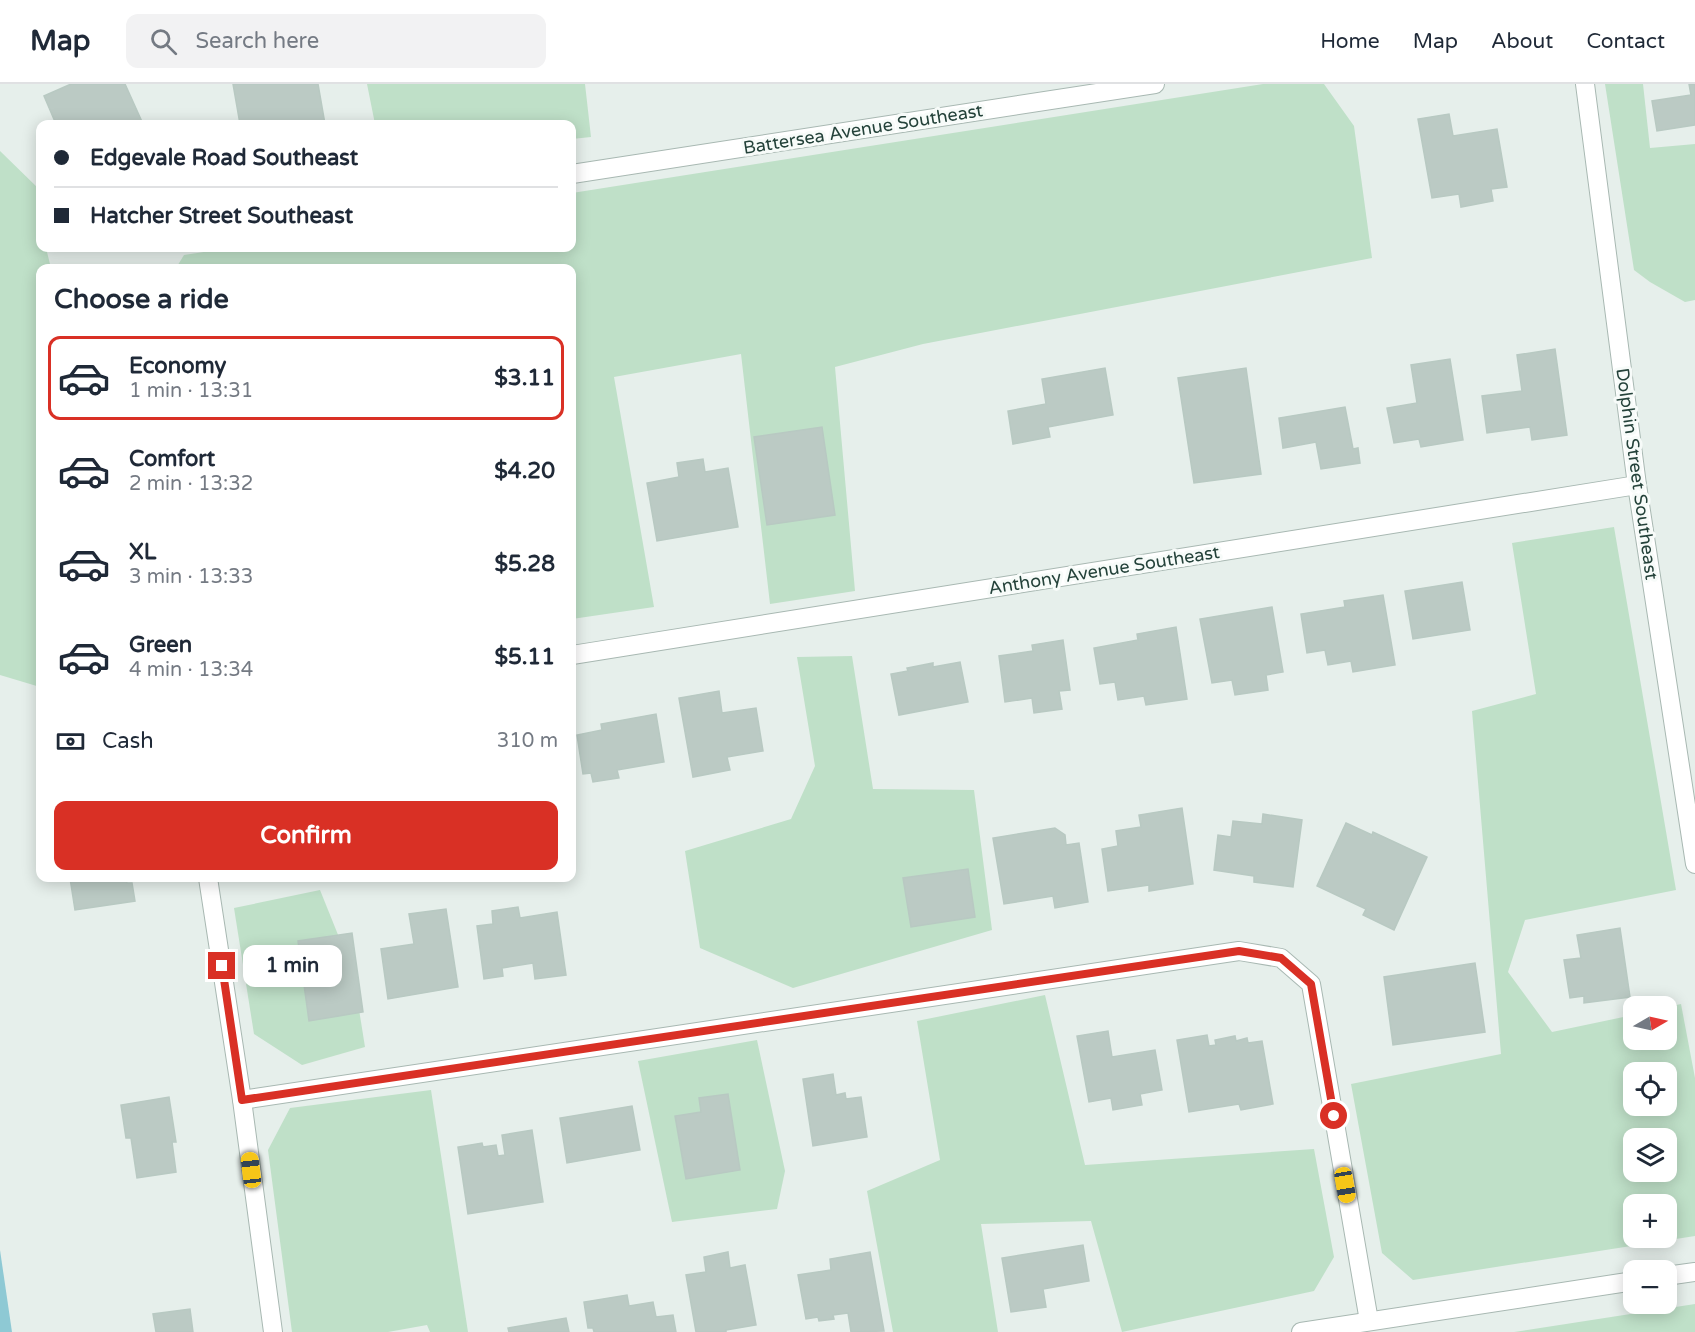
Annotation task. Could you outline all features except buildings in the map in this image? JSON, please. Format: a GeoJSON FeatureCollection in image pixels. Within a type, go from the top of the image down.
{"type":"FeatureCollection","features":[{"type":"Feature","properties":{"kind":"street","name":"Battersea Avenue Southeast"},"geometry":{"type":"LineString","coordinates":[[576,173],[1155,84]]}},
{"type":"Feature","properties":{"kind":"street","name":"Dolphin Street Southeast"},"geometry":{"type":"LineString","coordinates":[[1585,84],[1637,485],[1695,864]]}},
{"type":"Feature","properties":{"kind":"street","name":"Anthony Avenue Southeast"},"geometry":{"type":"LineString","coordinates":[[576,654],[1637,485]]}},
{"type":"Feature","properties":{"kind":"street"},"geometry":{"type":"LineString","coordinates":[[209,882],[242,1100],[273,1332]]}},
{"type":"Feature","properties":{"kind":"street"},"geometry":{"type":"LineString","coordinates":[[242,1100],[1239,951],[1281,958],[1311,984],[1369,1321]]}},
{"type":"Feature","properties":{"kind":"street"},"geometry":{"type":"LineString","coordinates":[[1677,1274],[1695,1272]]}},
{"type":"Feature","properties":{"kind":"street"},"geometry":{"type":"LineString","coordinates":[[1301,1332],[1623,1283]]}},
{"type":"Feature","properties":{"kind":"green space"},"geometry":{"type":"Polygon","coordinates":[[[367,84],[585,84],[591,137],[576,139],[576,120],[374,120],[367,84]]]}},
{"type":"Feature","properties":{"kind":"green space"},"geometry":{"type":"Polygon","coordinates":[[[1263,84],[1324,84],[1354,126],[1372,258],[923,344],[835,367],[855,591],[770,604],[741,354],[614,377],[654,607],[576,618],[576,264],[178,264],[184,255],[204,252],[576,252],[576,192],[1263,84]]]}},
{"type":"Feature","properties":{"kind":"green space"},"geometry":{"type":"Polygon","coordinates":[[[1605,84],[1643,84],[1650,148],[1695,144],[1695,300],[1685,302],[1634,270],[1605,84]]]}},
{"type":"Feature","properties":{"kind":"green space"},"geometry":{"type":"Polygon","coordinates":[[[0,151],[36,186],[36,252],[47,252],[50,264],[36,264],[36,686],[0,675],[0,151]]]}},
{"type":"Feature","properties":{"kind":"green space"},"geometry":{"type":"Polygon","coordinates":[[[1614,527],[1676,890],[1525,920],[1508,972],[1552,1032],[1623,1017],[1623,1050],[1677,1050],[1677,1005],[1681,1004],[1695,1078],[1695,1236],[1677,1239],[1677,1194],[1623,1194],[1623,1247],[1413,1280],[1382,1253],[1351,1084],[1501,1054],[1472,711],[1536,694],[1512,543],[1614,527]]]}},
{"type":"Feature","properties":{"kind":"green space"},"geometry":{"type":"Polygon","coordinates":[[[852,656],[873,789],[974,790],[992,930],[793,988],[700,948],[685,851],[791,819],[815,766],[797,657],[852,656]]]}},
{"type":"Feature","properties":{"kind":"green space"},"geometry":{"type":"Polygon","coordinates":[[[320,890],[353,972],[365,1047],[302,1065],[254,1034],[234,908],[320,890]]]}},
{"type":"Feature","properties":{"kind":"green space"},"geometry":{"type":"Polygon","coordinates":[[[1045,995],[1085,1165],[1314,1149],[1334,1257],[1314,1291],[1122,1332],[1091,1221],[981,1224],[998,1332],[893,1332],[867,1191],[940,1160],[917,1021],[1045,995]]]}},
{"type":"Feature","properties":{"kind":"green space"},"geometry":{"type":"Polygon","coordinates":[[[757,1040],[785,1171],[777,1209],[672,1222],[638,1061],[757,1040]]]}},
{"type":"Feature","properties":{"kind":"green space"},"geometry":{"type":"Polygon","coordinates":[[[431,1090],[468,1332],[430,1332],[427,1325],[388,1332],[292,1332],[268,1150],[290,1108],[431,1090]]]}},
{"type":"Feature","properties":{"kind":"green space"},"geometry":{"type":"Polygon","coordinates":[[[1695,1304],[1695,1332],[1514,1332],[1630,1314],[1677,1314],[1677,1307],[1695,1304]]]}},
{"type":"Feature","properties":{"kind":"water"},"geometry":{"type":"Polygon","coordinates":[[[0,1250],[12,1332],[0,1332],[0,1250]]]}},
{"type":"Feature","properties":{"kind":"route"},"geometry":{"type":"LineString","coordinates":[[222,966],[242,1100],[1239,951],[1281,958],[1311,984],[1334,1116]]}}]}
